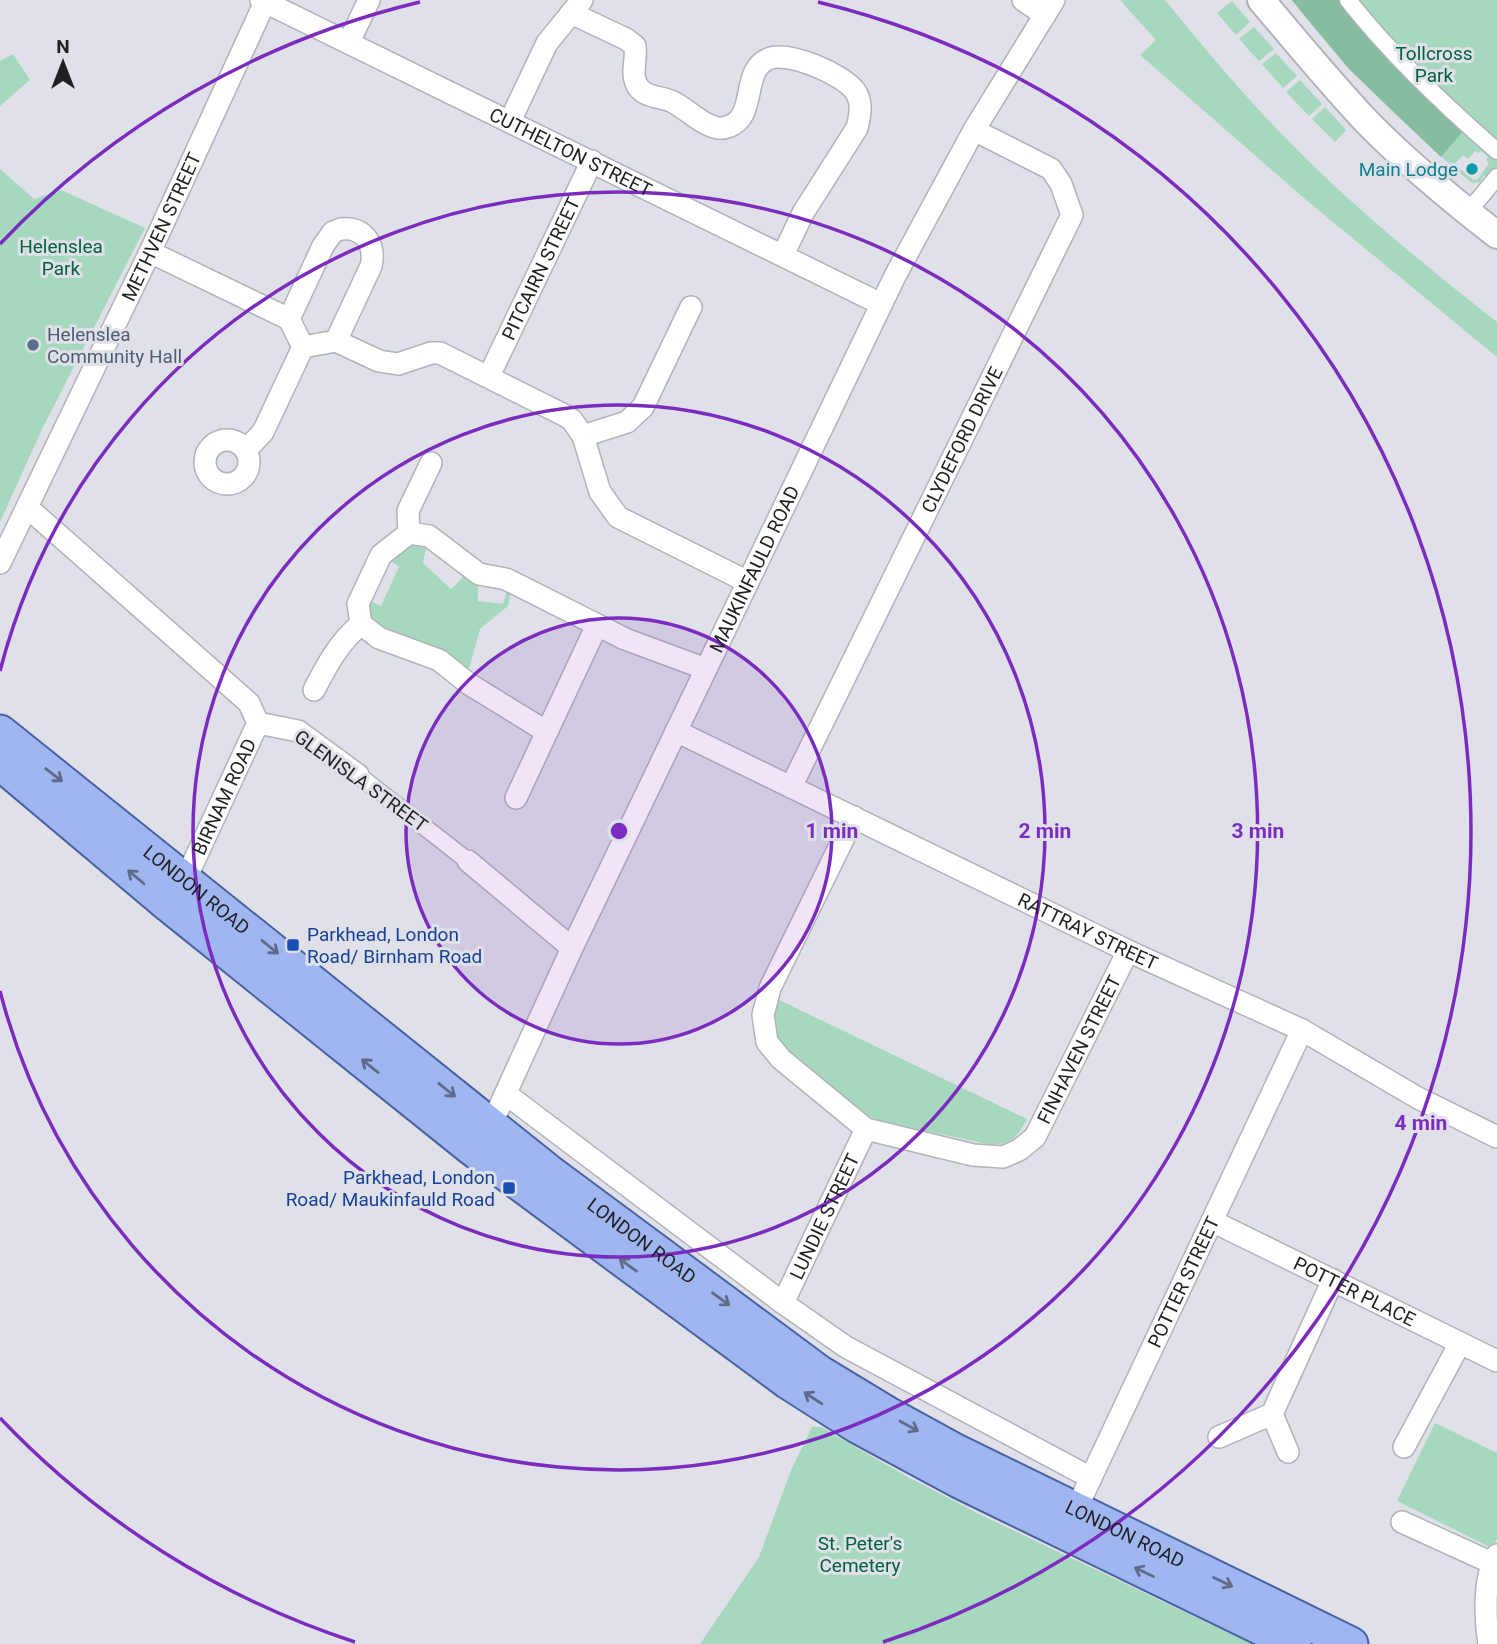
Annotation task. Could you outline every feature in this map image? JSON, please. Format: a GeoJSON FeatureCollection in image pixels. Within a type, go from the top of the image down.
{"type":"FeatureCollection","features":[{"type":"Feature","properties":{"kind":"main road","name":"LONDON ROAD"},"geometry":{"type":"LineString","coordinates":[[0,732],[179,893]]}},
{"type":"Feature","properties":{"kind":"main road","name":"LONDON ROAD"},"geometry":{"type":"LineString","coordinates":[[0,763],[179,893],[479,1135],[548,1171],[819,1372],[1070,1522],[1294,1644]]}},
{"type":"Feature","properties":{"kind":"main road","name":"LONDON ROAD"},"geometry":{"type":"LineString","coordinates":[[1070,1522],[1351,1644]]}},
{"type":"Feature","properties":{"kind":"street"},"geometry":{"type":"LineString","coordinates":[[349,43],[369,0]]}},
{"type":"Feature","properties":{"kind":"street"},"geometry":{"type":"LineString","coordinates":[[1023,0],[1049,8]]}},
{"type":"Feature","properties":{"kind":"street"},"geometry":{"type":"LineString","coordinates":[[1261,0],[1369,123],[1497,235]]}},
{"type":"Feature","properties":{"kind":"street"},"geometry":{"type":"LineString","coordinates":[[1348,0],[1424,84],[1497,152]]}},
{"type":"Feature","properties":{"kind":"street","name":"CUTHELTON STREET"},"geometry":{"type":"LineString","coordinates":[[263,1],[881,304]]}},
{"type":"Feature","properties":{"kind":"street","name":"METHVEN STREET"},"geometry":{"type":"LineString","coordinates":[[0,563],[150,252],[263,1]]}},
{"type":"Feature","properties":{"kind":"street"},"geometry":{"type":"LineString","coordinates":[[510,121],[547,43],[576,6],[635,46],[637,57],[633,75],[636,85],[642,91],[672,102],[714,127],[724,128],[741,118],[752,77],[766,59],[776,56],[791,58],[836,75],[855,92],[860,101],[857,128],[803,213],[783,255]]}},
{"type":"Feature","properties":{"kind":"street","name":"MAUKINFAULD ROAD"},"geometry":{"type":"LineString","coordinates":[[479,1135],[498,1110],[506,1094],[572,948],[881,304],[974,130],[1049,8]]}},
{"type":"Feature","properties":{"kind":"street","name":"CLYDEFORD DRIVE"},"geometry":{"type":"LineString","coordinates":[[791,787],[1072,215],[1061,184],[1051,169],[974,130]]}},
{"type":"Feature","properties":{"kind":"street","name":"PITCAIRN STREET"},"geometry":{"type":"LineString","coordinates":[[489,376],[592,161]]}},
{"type":"Feature","properties":{"kind":"street"},"geometry":{"type":"LineString","coordinates":[[1468,212],[1497,177]]}},
{"type":"Feature","properties":{"kind":"street"},"geometry":{"type":"LineString","coordinates":[[289,319],[327,239],[341,229],[357,230],[370,242],[372,266],[336,341]]}},
{"type":"Feature","properties":{"kind":"street"},"geometry":{"type":"LineString","coordinates":[[150,252],[289,319],[303,347]]}},
{"type":"Feature","properties":{"kind":"street"},"geometry":{"type":"LineString","coordinates":[[583,436],[627,422],[643,407],[691,307]]}},
{"type":"Feature","properties":{"kind":"street"},"geometry":{"type":"LineString","coordinates":[[303,347],[336,341],[388,363],[398,364],[431,353],[440,353],[564,415],[572,420],[583,436],[600,492],[618,517],[748,582]]}},
{"type":"Feature","properties":{"kind":"street"},"geometry":{"type":"LineString","coordinates":[[246,450],[263,432],[303,347]]}},
{"type":"Feature","properties":{"kind":"street"},"geometry":{"type":"LineString","coordinates":[[409,533],[408,511],[431,463]]}},
{"type":"Feature","properties":{"kind":"street"},"geometry":{"type":"LineString","coordinates":[[28,508],[249,703],[258,723]]}},
{"type":"Feature","properties":{"kind":"street"},"geometry":{"type":"LineString","coordinates":[[547,732],[470,684],[439,660],[379,638],[361,624],[358,604],[381,555],[409,533],[429,536],[479,573],[506,579],[625,639],[706,669]]}},
{"type":"Feature","properties":{"kind":"street"},"geometry":{"type":"LineString","coordinates":[[314,690],[334,652],[346,636],[361,624]]}},
{"type":"Feature","properties":{"kind":"street"},"geometry":{"type":"LineString","coordinates":[[516,798],[597,625]]}},
{"type":"Feature","properties":{"kind":"street","name":"GLENISLA STREET"},"geometry":{"type":"LineString","coordinates":[[258,723],[298,731],[468,861],[572,948]]}},
{"type":"Feature","properties":{"kind":"street","name":"BIRNAM ROAD"},"geometry":{"type":"LineString","coordinates":[[179,893],[258,723]]}},
{"type":"Feature","properties":{"kind":"street","name":"RATTRAY STREET"},"geometry":{"type":"LineString","coordinates":[[676,731],[1128,951],[1302,1030],[1418,1098],[1497,1138]]}},
{"type":"Feature","properties":{"kind":"street","name":"FINHAVEN STREET"},"geometry":{"type":"LineString","coordinates":[[853,817],[770,988],[763,1015],[767,1042],[781,1059],[866,1129],[973,1155],[1003,1157],[1019,1150],[1035,1137],[1128,951]]}},
{"type":"Feature","properties":{"kind":"street","name":"POTTER STREET"},"geometry":{"type":"LineString","coordinates":[[1070,1522],[1302,1030]]}},
{"type":"Feature","properties":{"kind":"street"},"geometry":{"type":"LineString","coordinates":[[506,1094],[783,1303],[846,1347],[1091,1478]]}},
{"type":"Feature","properties":{"kind":"street","name":"LUNDIE STREET"},"geometry":{"type":"LineString","coordinates":[[783,1303],[866,1129]]}},
{"type":"Feature","properties":{"kind":"street","name":"POTTER PLACE"},"geometry":{"type":"LineString","coordinates":[[1212,1221],[1497,1361]]}},
{"type":"Feature","properties":{"kind":"street"},"geometry":{"type":"LineString","coordinates":[[1219,1437],[1272,1414],[1333,1280]]}},
{"type":"Feature","properties":{"kind":"street"},"geometry":{"type":"LineString","coordinates":[[1404,1447],[1460,1343]]}},
{"type":"Feature","properties":{"kind":"street"},"geometry":{"type":"LineString","coordinates":[[1272,1414],[1287,1452]]}},
{"type":"Feature","properties":{"kind":"street"},"geometry":{"type":"LineString","coordinates":[[1402,1522],[1494,1559],[1485,1618],[1489,1644]]}},
{"type":"Feature","properties":{"kind":"green space"},"geometry":{"type":"Polygon","coordinates":[[[1120,0],[1165,0],[1231,79],[1299,152],[1381,228],[1497,322],[1497,357],[1305,199],[1140,55],[1156,40],[1120,0]]]}},
{"type":"Feature","properties":{"kind":"green space","name":"Tollcross Park"},"geometry":{"type":"Polygon","coordinates":[[[1292,0],[1497,0],[1497,187],[1484,175],[1480,182],[1472,183],[1448,162],[1377,96],[1292,0]],[[1475,151],[1468,159],[1463,155],[1455,164],[1473,180],[1478,179],[1489,163],[1486,160],[1488,157],[1481,151],[1475,151]]]}},
{"type":"Feature","properties":{"kind":"green space"},"geometry":{"type":"Polygon","coordinates":[[[1292,0],[1339,0],[1361,27],[1463,131],[1441,157],[1349,69],[1292,0]]]}},
{"type":"Feature","properties":{"kind":"green space"},"geometry":{"type":"Polygon","coordinates":[[[1232,1],[1250,22],[1236,35],[1217,13],[1232,1]]]}},
{"type":"Feature","properties":{"kind":"green space"},"geometry":{"type":"Polygon","coordinates":[[[1254,27],[1274,49],[1259,61],[1239,39],[1254,27]]]}},
{"type":"Feature","properties":{"kind":"green space"},"geometry":{"type":"Polygon","coordinates":[[[1276,53],[1297,76],[1283,88],[1262,64],[1276,53]]]}},
{"type":"Feature","properties":{"kind":"green space"},"geometry":{"type":"Polygon","coordinates":[[[13,54],[30,80],[0,106],[0,61],[13,54]]]}},
{"type":"Feature","properties":{"kind":"green space"},"geometry":{"type":"Polygon","coordinates":[[[1300,80],[1322,104],[1309,116],[1286,92],[1300,80]]]}},
{"type":"Feature","properties":{"kind":"green space"},"geometry":{"type":"Polygon","coordinates":[[[1325,107],[1346,130],[1335,142],[1312,119],[1325,107]]]}},
{"type":"Feature","properties":{"kind":"green space","name":"Helenslea Park"},"geometry":{"type":"Polygon","coordinates":[[[0,169],[34,199],[61,190],[145,228],[43,427],[0,522],[0,169]]]}},
{"type":"Feature","properties":{"kind":"green space"},"geometry":{"type":"Polygon","coordinates":[[[407,546],[426,548],[423,563],[451,589],[465,575],[478,582],[478,601],[503,604],[507,590],[511,591],[508,606],[480,629],[467,676],[383,636],[366,614],[370,601],[381,606],[399,567],[390,560],[407,546]]]}},
{"type":"Feature","properties":{"kind":"green space"},"geometry":{"type":"Polygon","coordinates":[[[775,998],[1027,1119],[1012,1139],[987,1144],[884,1122],[864,1114],[777,1045],[773,1023],[775,998]]]}},
{"type":"Feature","properties":{"kind":"green space"},"geometry":{"type":"Polygon","coordinates":[[[1435,1423],[1497,1453],[1497,1539],[1492,1548],[1397,1501],[1435,1423]]]}},
{"type":"Feature","properties":{"kind":"green space","name":"St. Peter's Cemetery"},"geometry":{"type":"Polygon","coordinates":[[[812,1427],[821,1427],[981,1515],[1252,1644],[700,1644],[759,1557],[792,1468],[812,1427]]]}},
{"type":"Feature","properties":{"kind":"place","name":"Main Lodge"},"geometry":{"type":"Point","coordinates":[1472,169]}},
{"type":"Feature","properties":{"kind":"place","name":"Helenslea Community Hall"},"geometry":{"type":"Point","coordinates":[33,345]}},
{"type":"Feature","properties":{"kind":"place","name":"Parkhead, London Road/ Birnham Road"},"geometry":{"type":"Point","coordinates":[293,945]}},
{"type":"Feature","properties":{"kind":"place","name":"Parkhead, London Road/ Maukinfauld Road"},"geometry":{"type":"Point","coordinates":[509,1188]}}]}
